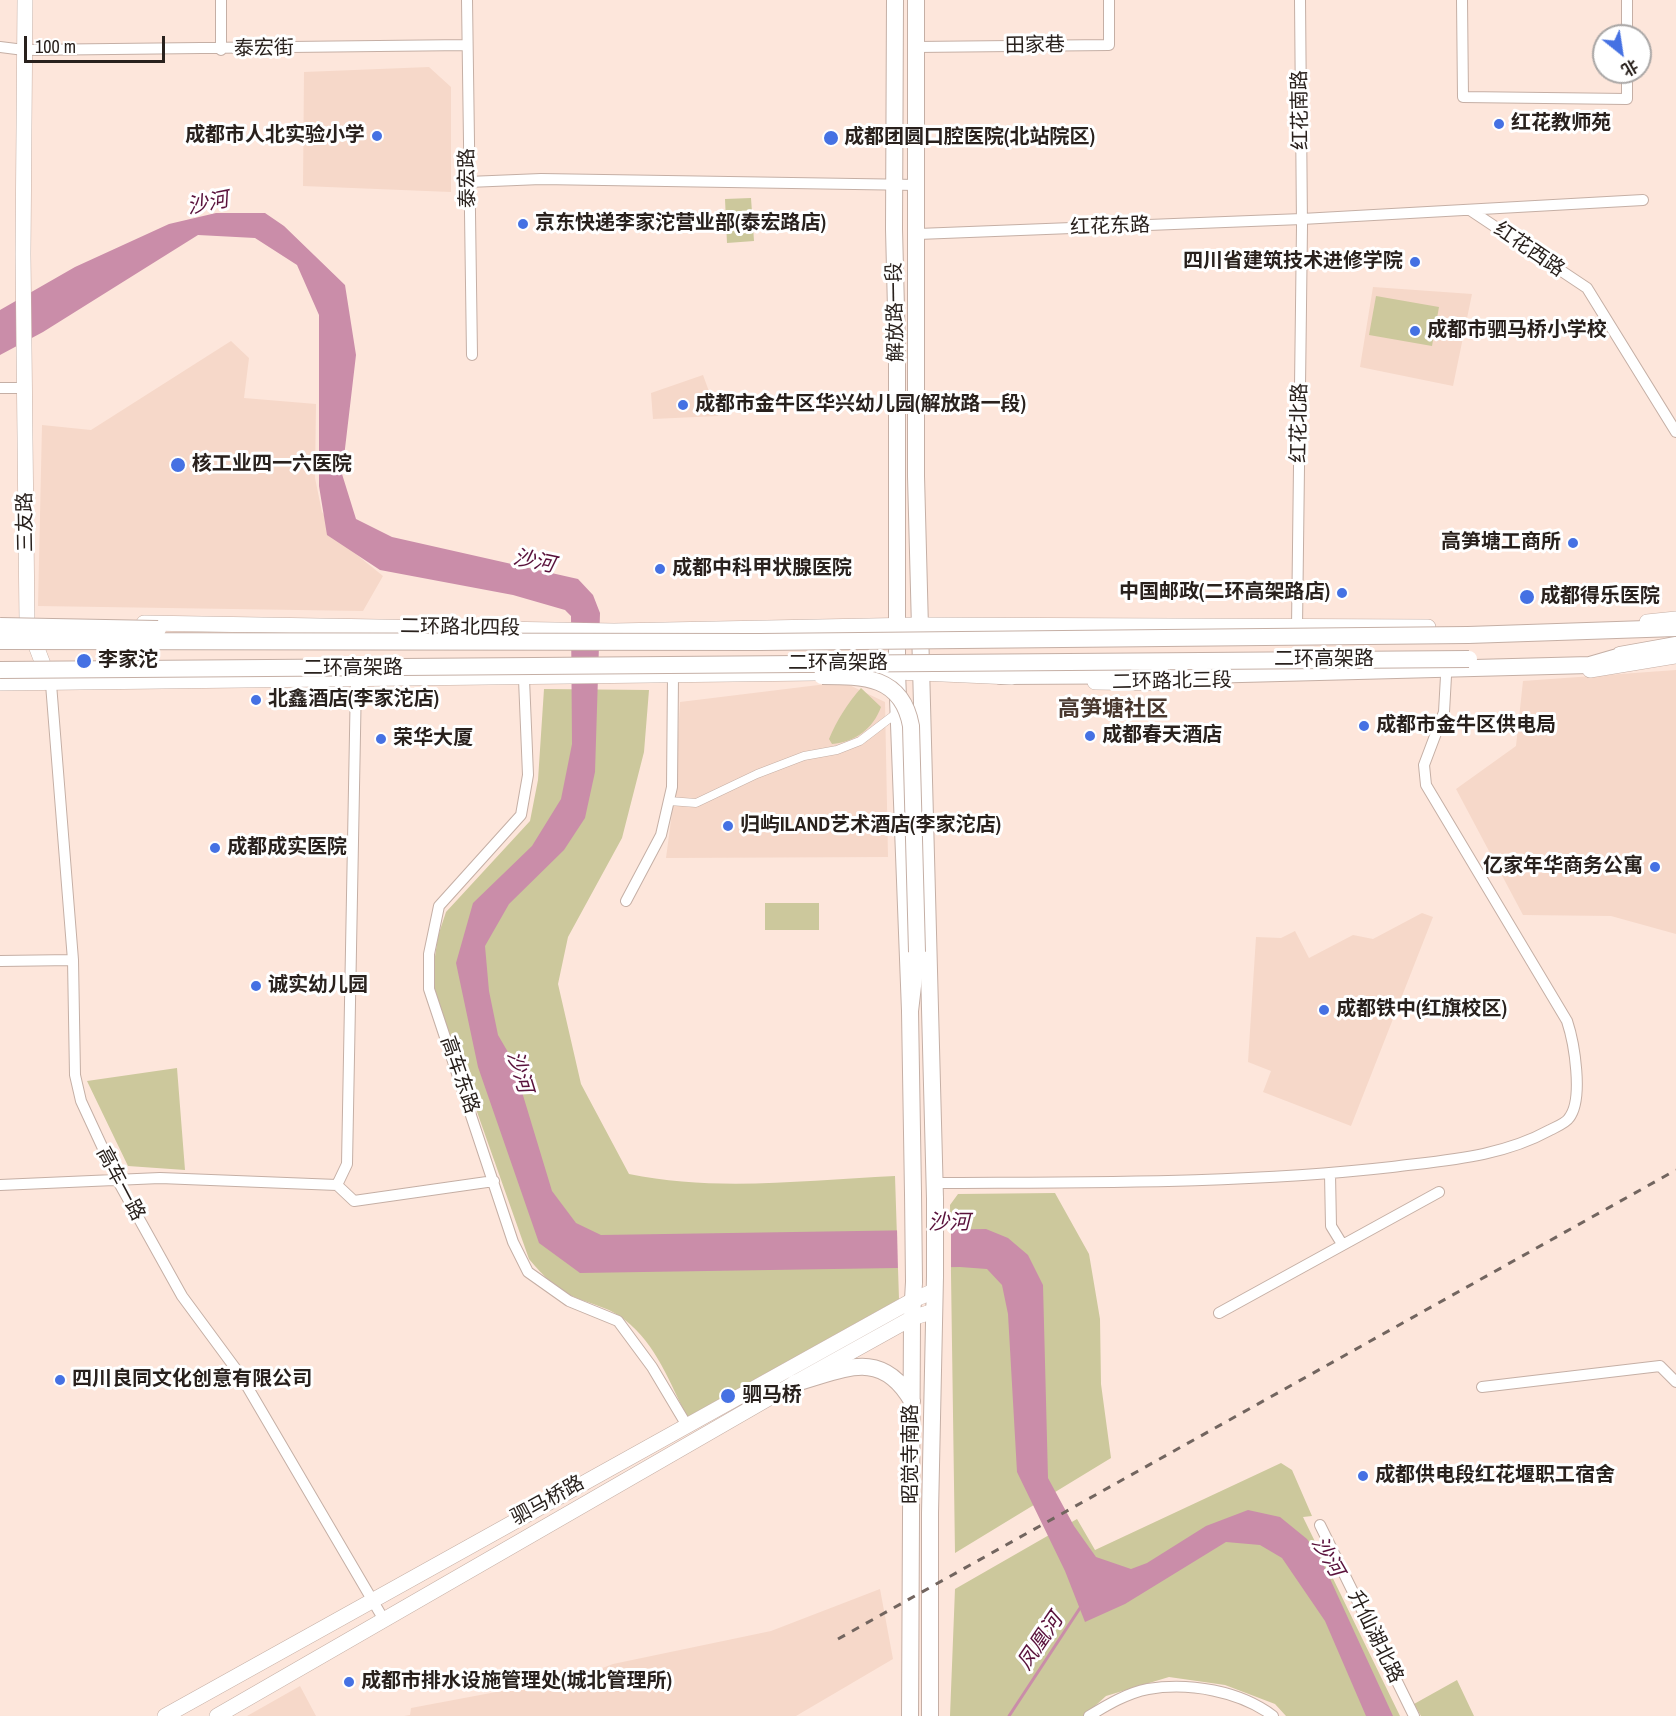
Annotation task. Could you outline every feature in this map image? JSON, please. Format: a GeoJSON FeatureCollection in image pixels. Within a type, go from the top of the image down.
{"type":"FeatureCollection","features":[{"type":"Feature","properties":{"kind":"main road"},"geometry":{"type":"LineString","coordinates":[[24,50],[25,0]]}},
{"type":"Feature","properties":{"kind":"main road","name":"解放路一段"},"geometry":{"type":"LineString","coordinates":[[896,0],[897,672],[910,1011]]}},
{"type":"Feature","properties":{"kind":"main road","name":"解放路一段"},"geometry":{"type":"LineString","coordinates":[[916,0],[918,234],[916,476],[919,672],[931,986],[935,1191]]}},
{"type":"Feature","properties":{"kind":"main road","name":"三友路"},"geometry":{"type":"LineString","coordinates":[[24,50],[23,254],[27,622],[51,684]]}},
{"type":"Feature","properties":{"kind":"main road"},"geometry":{"type":"LineString","coordinates":[[920,625],[1560,626],[1676,619]]}},
{"type":"Feature","properties":{"kind":"main road","name":"二环路北四段"},"geometry":{"type":"LineString","coordinates":[[0,624],[27,622],[614,631],[920,625]]}},
{"type":"Feature","properties":{"kind":"main road"},"geometry":{"type":"LineString","coordinates":[[0,624],[170,630],[206,640]]}},
{"type":"Feature","properties":{"kind":"main road","name":"二环高架路"},"geometry":{"type":"LineString","coordinates":[[0,641],[759,642],[1491,635],[1676,628]]}},
{"type":"Feature","properties":{"kind":"main road","name":"二环高架路"},"geometry":{"type":"LineString","coordinates":[[0,670],[118,671],[1560,658],[1628,654],[1676,645]]}},
{"type":"Feature","properties":{"kind":"main road"},"geometry":{"type":"LineString","coordinates":[[1001,676],[1203,675],[1590,665],[1628,654]]}},
{"type":"Feature","properties":{"kind":"main road","name":"二环路北三段"},"geometry":{"type":"LineString","coordinates":[[919,672],[1122,684],[1570,672],[1676,656]]}},
{"type":"Feature","properties":{"kind":"main road"},"geometry":{"type":"LineString","coordinates":[[702,666],[777,676],[863,676],[889,687],[905,701],[912,726],[917,951],[910,1011]]}},
{"type":"Feature","properties":{"kind":"main road"},"geometry":{"type":"LineString","coordinates":[[0,675],[87,676],[118,671]]}},
{"type":"Feature","properties":{"kind":"main road"},"geometry":{"type":"LineString","coordinates":[[0,683],[524,679],[624,675],[919,672]]}},
{"type":"Feature","properties":{"kind":"main road","name":"昭觉寺南路"},"geometry":{"type":"LineString","coordinates":[[910,1011],[914,1282],[910,1716]]}},
{"type":"Feature","properties":{"kind":"main road","name":"昭觉寺南路"},"geometry":{"type":"LineString","coordinates":[[930,1716],[935,1191]]}},
{"type":"Feature","properties":{"kind":"main road","name":"驷马桥路"},"geometry":{"type":"LineString","coordinates":[[165,1716],[371,1599],[913,1300],[935,1283]]}},
{"type":"Feature","properties":{"kind":"main road","name":"驷马桥路"},"geometry":{"type":"LineString","coordinates":[[217,1716],[795,1383],[912,1318],[934,1311]]}},
{"type":"Feature","properties":{"kind":"main road"},"geometry":{"type":"LineString","coordinates":[[795,1383],[868,1366],[881,1368],[894,1377],[912,1401]]}},
{"type":"Feature","properties":{"kind":"street"},"geometry":{"type":"LineString","coordinates":[[221,0],[221,50]]}},
{"type":"Feature","properties":{"kind":"street","name":"泰宏路"},"geometry":{"type":"LineString","coordinates":[[467,0],[472,355]]}},
{"type":"Feature","properties":{"kind":"street","name":"田家巷"},"geometry":{"type":"LineString","coordinates":[[916,47],[1109,45],[1109,0]]}},
{"type":"Feature","properties":{"kind":"street","name":"红花南路"},"geometry":{"type":"LineString","coordinates":[[1300,0],[1302,219]]}},
{"type":"Feature","properties":{"kind":"street"},"geometry":{"type":"LineString","coordinates":[[1462,0],[1462,98],[1627,99],[1627,84]]}},
{"type":"Feature","properties":{"kind":"street"},"geometry":{"type":"LineString","coordinates":[[1627,0],[1627,24]]}},
{"type":"Feature","properties":{"kind":"street","name":"泰宏街"},"geometry":{"type":"LineString","coordinates":[[0,47],[24,50],[221,50],[467,45]]}},
{"type":"Feature","properties":{"kind":"street"},"geometry":{"type":"LineString","coordinates":[[468,182],[542,178],[917,185]]}},
{"type":"Feature","properties":{"kind":"street"},"geometry":{"type":"LineString","coordinates":[[1302,219],[1643,200]]}},
{"type":"Feature","properties":{"kind":"street","name":"红花西路"},"geometry":{"type":"LineString","coordinates":[[1470,210],[1587,288],[1676,432]]}},
{"type":"Feature","properties":{"kind":"street","name":"红花东路"},"geometry":{"type":"LineString","coordinates":[[918,234],[1302,219]]}},
{"type":"Feature","properties":{"kind":"street","name":"红花北路"},"geometry":{"type":"LineString","coordinates":[[1297,627],[1302,219]]}},
{"type":"Feature","properties":{"kind":"street"},"geometry":{"type":"LineString","coordinates":[[0,388],[25,388]]}},
{"type":"Feature","properties":{"kind":"street"},"geometry":{"type":"LineString","coordinates":[[626,901],[661,835],[672,787],[673,675]]}},
{"type":"Feature","properties":{"kind":"street"},"geometry":{"type":"LineString","coordinates":[[935,1191],[1071,1182],[1330,1174],[1473,1157],[1524,1144],[1569,1119],[1574,1108],[1576,1086],[1574,1043],[1567,1021],[1426,785],[1424,765],[1444,712],[1446,676]]}},
{"type":"Feature","properties":{"kind":"street","name":"高车东路"},"geometry":{"type":"LineString","coordinates":[[524,679],[528,775],[521,815],[439,906],[429,954],[429,989],[513,1242],[528,1272],[569,1301],[618,1321],[652,1366],[686,1425]]}},
{"type":"Feature","properties":{"kind":"street"},"geometry":{"type":"LineString","coordinates":[[337,1185],[347,1164],[356,680]]}},
{"type":"Feature","properties":{"kind":"street","name":"高车一路"},"geometry":{"type":"LineString","coordinates":[[51,684],[73,960],[75,1075],[81,1101],[118,1181],[182,1296],[241,1376],[384,1620]]}},
{"type":"Feature","properties":{"kind":"street"},"geometry":{"type":"LineString","coordinates":[[669,801],[696,803],[757,774],[804,756],[837,750],[860,741],[898,712]]}},
{"type":"Feature","properties":{"kind":"street"},"geometry":{"type":"LineString","coordinates":[[0,961],[73,960]]}},
{"type":"Feature","properties":{"kind":"street"},"geometry":{"type":"LineString","coordinates":[[1330,1174],[1331,1226],[1342,1244]]}},
{"type":"Feature","properties":{"kind":"street"},"geometry":{"type":"LineString","coordinates":[[0,1185],[160,1178],[337,1185],[354,1201],[494,1181]]}},
{"type":"Feature","properties":{"kind":"street"},"geometry":{"type":"LineString","coordinates":[[1218,1313],[1439,1192]]}},
{"type":"Feature","properties":{"kind":"street"},"geometry":{"type":"LineString","coordinates":[[1482,1388],[1660,1366],[1676,1382]]}},
{"type":"Feature","properties":{"kind":"street","name":"升仙湖北路"},"geometry":{"type":"LineString","coordinates":[[1320,1525],[1414,1716]]}},
{"type":"Feature","properties":{"kind":"street"},"geometry":{"type":"LineString","coordinates":[[1089,1716],[1116,1700],[1147,1689],[1182,1686],[1242,1699],[1273,1716]]}},
{"type":"Feature","properties":{"kind":"shaded area","name":"成都市人北实验小学"},"geometry":{"type":"Polygon","coordinates":[[[429,67],[451,87],[451,192],[303,186],[304,72],[429,67]]]}},
{"type":"Feature","properties":{"kind":"shaded area"},"geometry":{"type":"Polygon","coordinates":[[[751,198],[754,241],[727,243],[725,199],[751,198]]]}},
{"type":"Feature","properties":{"kind":"shaded area"},"geometry":{"type":"Polygon","coordinates":[[[216,213],[265,213],[284,226],[345,285],[356,355],[342,474],[356,519],[392,537],[578,579],[593,595],[600,613],[595,772],[585,818],[564,850],[509,904],[485,946],[489,991],[498,1035],[512,1059],[552,1191],[576,1223],[601,1235],[986,1229],[1008,1238],[1028,1255],[1043,1285],[1048,1478],[1074,1526],[1096,1557],[1131,1569],[1147,1563],[1206,1526],[1248,1510],[1280,1517],[1307,1539],[1320,1557],[1393,1716],[1366,1716],[1325,1621],[1282,1558],[1260,1545],[1226,1542],[1125,1604],[1085,1622],[1065,1571],[1017,1472],[1008,1314],[1002,1285],[987,1269],[960,1267],[580,1273],[539,1243],[478,1067],[456,963],[473,903],[532,846],[561,799],[572,744],[571,616],[565,610],[513,595],[380,570],[327,535],[319,486],[319,315],[297,265],[255,238],[198,235],[43,332],[0,355],[0,310],[75,267],[169,224],[216,213]]]}},
{"type":"Feature","properties":{"kind":"shaded area","name":"成都市驷马桥小学校"},"geometry":{"type":"Polygon","coordinates":[[[1373,287],[1472,294],[1453,386],[1360,367],[1373,287]]]}},
{"type":"Feature","properties":{"kind":"shaded area"},"geometry":{"type":"Polygon","coordinates":[[[1376,296],[1439,307],[1432,346],[1369,335],[1376,296]]]}},
{"type":"Feature","properties":{"kind":"shaded area","name":"核工业四一六医院"},"geometry":{"type":"Polygon","coordinates":[[[231,341],[249,358],[244,398],[316,404],[315,478],[322,512],[346,546],[383,576],[363,611],[38,606],[42,425],[91,430],[231,341]]]}},
{"type":"Feature","properties":{"kind":"shaded area","name":"成都市金牛区华兴幼儿园(解放路一段)"},"geometry":{"type":"Polygon","coordinates":[[[703,375],[718,416],[653,419],[651,393],[703,375]]]}},
{"type":"Feature","properties":{"kind":"shaded area"},"geometry":{"type":"Polygon","coordinates":[[[1676,670],[1676,934],[1611,916],[1523,915],[1456,789],[1516,746],[1523,681],[1676,670]]]}},
{"type":"Feature","properties":{"kind":"shaded area"},"geometry":{"type":"Polygon","coordinates":[[[843,682],[885,702],[888,857],[666,858],[675,790],[680,702],[843,682]]]}},
{"type":"Feature","properties":{"kind":"shaded area"},"geometry":{"type":"Polygon","coordinates":[[[861,688],[881,707],[878,715],[868,728],[856,737],[832,744],[829,739],[835,725],[861,688]]]}},
{"type":"Feature","properties":{"kind":"shaded area"},"geometry":{"type":"Polygon","coordinates":[[[544,689],[649,690],[644,752],[622,838],[568,937],[558,984],[581,1084],[629,1174],[728,1184],[895,1176],[899,1299],[687,1417],[654,1352],[636,1330],[615,1313],[564,1292],[545,1277],[529,1259],[435,993],[433,970],[438,936],[446,912],[530,821],[538,780],[544,689]]]}},
{"type":"Feature","properties":{"kind":"shaded area"},"geometry":{"type":"Polygon","coordinates":[[[765,903],[819,903],[819,930],[765,930],[765,903]]]}},
{"type":"Feature","properties":{"kind":"shaded area","name":"成都铁中(红旗校区)"},"geometry":{"type":"Polygon","coordinates":[[[1422,913],[1433,917],[1351,1126],[1263,1092],[1271,1071],[1248,1062],[1256,937],[1281,938],[1295,931],[1309,958],[1353,935],[1373,939],[1422,913]]]}},
{"type":"Feature","properties":{"kind":"shaded area"},"geometry":{"type":"Polygon","coordinates":[[[177,1068],[185,1170],[128,1166],[87,1081],[177,1068]]]}},
{"type":"Feature","properties":{"kind":"shaded area"},"geometry":{"type":"Polygon","coordinates":[[[1055,1193],[1089,1254],[1100,1319],[1101,1384],[1111,1458],[955,1553],[950,1205],[958,1194],[1055,1193]]]}},
{"type":"Feature","properties":{"kind":"shaded area"},"geometry":{"type":"Polygon","coordinates":[[[1281,1463],[1292,1470],[1312,1516],[1303,1517],[1400,1716],[1286,1716],[1275,1704],[1225,1685],[1169,1677],[1106,1696],[1084,1716],[950,1716],[955,1589],[1077,1519],[1095,1550],[1281,1463]]]}},
{"type":"Feature","properties":{"kind":"shaded area"},"geometry":{"type":"Polygon","coordinates":[[[880,1589],[893,1659],[796,1716],[404,1716],[410,1715],[411,1708],[581,1676],[613,1664],[771,1631],[880,1589]]]}},
{"type":"Feature","properties":{"kind":"shaded area"},"geometry":{"type":"Polygon","coordinates":[[[1457,1680],[1474,1716],[1421,1716],[1414,1704],[1457,1680]]]}},
{"type":"Feature","properties":{"kind":"shaded area"},"geometry":{"type":"Polygon","coordinates":[[[300,1686],[316,1716],[247,1716],[300,1686]]]}},
{"type":"Feature","properties":{"kind":"pier"},"geometry":{"type":"Polygon","coordinates":[[[951,1227],[951,1270],[898,1270],[897,1229],[951,1227]]]}},
{"type":"Feature","properties":{"kind":"waterway","name":"凤凰河"},"geometry":{"type":"LineString","coordinates":[[1009,1716],[1082,1605]]}},
{"type":"Feature","properties":{"kind":"railway"},"geometry":{"type":"LineString","coordinates":[[838,1639],[1676,1170]]}},
{"type":"Feature","properties":{"kind":"place","name":"红花教师苑"},"geometry":{"type":"Point","coordinates":[1499,124]}},
{"type":"Feature","properties":{"kind":"place","name":"成都市人北实验小学"},"geometry":{"type":"Point","coordinates":[377,136]}},
{"type":"Feature","properties":{"kind":"place","name":"成都团圆口腔医院(北站院区)"},"geometry":{"type":"Point","coordinates":[831,138]}},
{"type":"Feature","properties":{"kind":"place","name":"京东快递李家沱营业部(泰宏路店)"},"geometry":{"type":"Point","coordinates":[523,224]}},
{"type":"Feature","properties":{"kind":"place","name":"四川省建筑技术进修学院"},"geometry":{"type":"Point","coordinates":[1415,262]}},
{"type":"Feature","properties":{"kind":"place","name":"成都市驷马桥小学校"},"geometry":{"type":"Point","coordinates":[1415,331]}},
{"type":"Feature","properties":{"kind":"place","name":"成都市金牛区华兴幼儿园(解放路一段)"},"geometry":{"type":"Point","coordinates":[683,405]}},
{"type":"Feature","properties":{"kind":"place","name":"核工业四一六医院"},"geometry":{"type":"Point","coordinates":[178,465]}},
{"type":"Feature","properties":{"kind":"place","name":"高笋塘工商所"},"geometry":{"type":"Point","coordinates":[1573,543]}},
{"type":"Feature","properties":{"kind":"place","name":"成都中科甲状腺医院"},"geometry":{"type":"Point","coordinates":[660,569]}},
{"type":"Feature","properties":{"kind":"place","name":"中国邮政(二环高架路店)"},"geometry":{"type":"Point","coordinates":[1342,593]}},
{"type":"Feature","properties":{"kind":"place","name":"成都得乐医院"},"geometry":{"type":"Point","coordinates":[1527,597]}},
{"type":"Feature","properties":{"kind":"place","name":"李家沱"},"geometry":{"type":"Point","coordinates":[84,661]}},
{"type":"Feature","properties":{"kind":"place","name":"北鑫酒店(李家沱店)"},"geometry":{"type":"Point","coordinates":[256,700]}},
{"type":"Feature","properties":{"kind":"place","name":"成都市金牛区供电局"},"geometry":{"type":"Point","coordinates":[1364,726]}},
{"type":"Feature","properties":{"kind":"place","name":"成都春天酒店"},"geometry":{"type":"Point","coordinates":[1090,736]}},
{"type":"Feature","properties":{"kind":"place","name":"荣华大厦"},"geometry":{"type":"Point","coordinates":[381,739]}},
{"type":"Feature","properties":{"kind":"place","name":"归屿ILAND艺术酒店(李家沱店)"},"geometry":{"type":"Point","coordinates":[728,826]}},
{"type":"Feature","properties":{"kind":"place","name":"成都成实医院"},"geometry":{"type":"Point","coordinates":[215,848]}},
{"type":"Feature","properties":{"kind":"place","name":"亿家年华商务公寓"},"geometry":{"type":"Point","coordinates":[1655,867]}},
{"type":"Feature","properties":{"kind":"place","name":"诚实幼儿园"},"geometry":{"type":"Point","coordinates":[256,986]}},
{"type":"Feature","properties":{"kind":"place","name":"成都铁中(红旗校区)"},"geometry":{"type":"Point","coordinates":[1324,1010]}},
{"type":"Feature","properties":{"kind":"place","name":"四川良同文化创意有限公司"},"geometry":{"type":"Point","coordinates":[60,1380]}},
{"type":"Feature","properties":{"kind":"place","name":"驷马桥"},"geometry":{"type":"Point","coordinates":[728,1396]}},
{"type":"Feature","properties":{"kind":"place","name":"成都供电段红花堰职工宿舍"},"geometry":{"type":"Point","coordinates":[1363,1476]}},
{"type":"Feature","properties":{"kind":"place","name":"成都市排水设施管理处(城北管理所)"},"geometry":{"type":"Point","coordinates":[349,1682]}},
{"type":"Feature","properties":{"kind":"district","name":"高笋塘社区"},"geometry":{"type":"Point","coordinates":[1113,710]}},
{"type":"Feature","properties":{"kind":"water label","name":"沙河"},"geometry":{"type":"Point","coordinates":[208,204]}},
{"type":"Feature","properties":{"kind":"water label","name":"沙河"},"geometry":{"type":"Point","coordinates":[534,562]}},
{"type":"Feature","properties":{"kind":"water label","name":"沙河"},"geometry":{"type":"Point","coordinates":[519,1072]}},
{"type":"Feature","properties":{"kind":"water label","name":"沙河"},"geometry":{"type":"Point","coordinates":[949,1223]}},
{"type":"Feature","properties":{"kind":"water label","name":"沙河"},"geometry":{"type":"Point","coordinates":[1327,1557]}}]}
